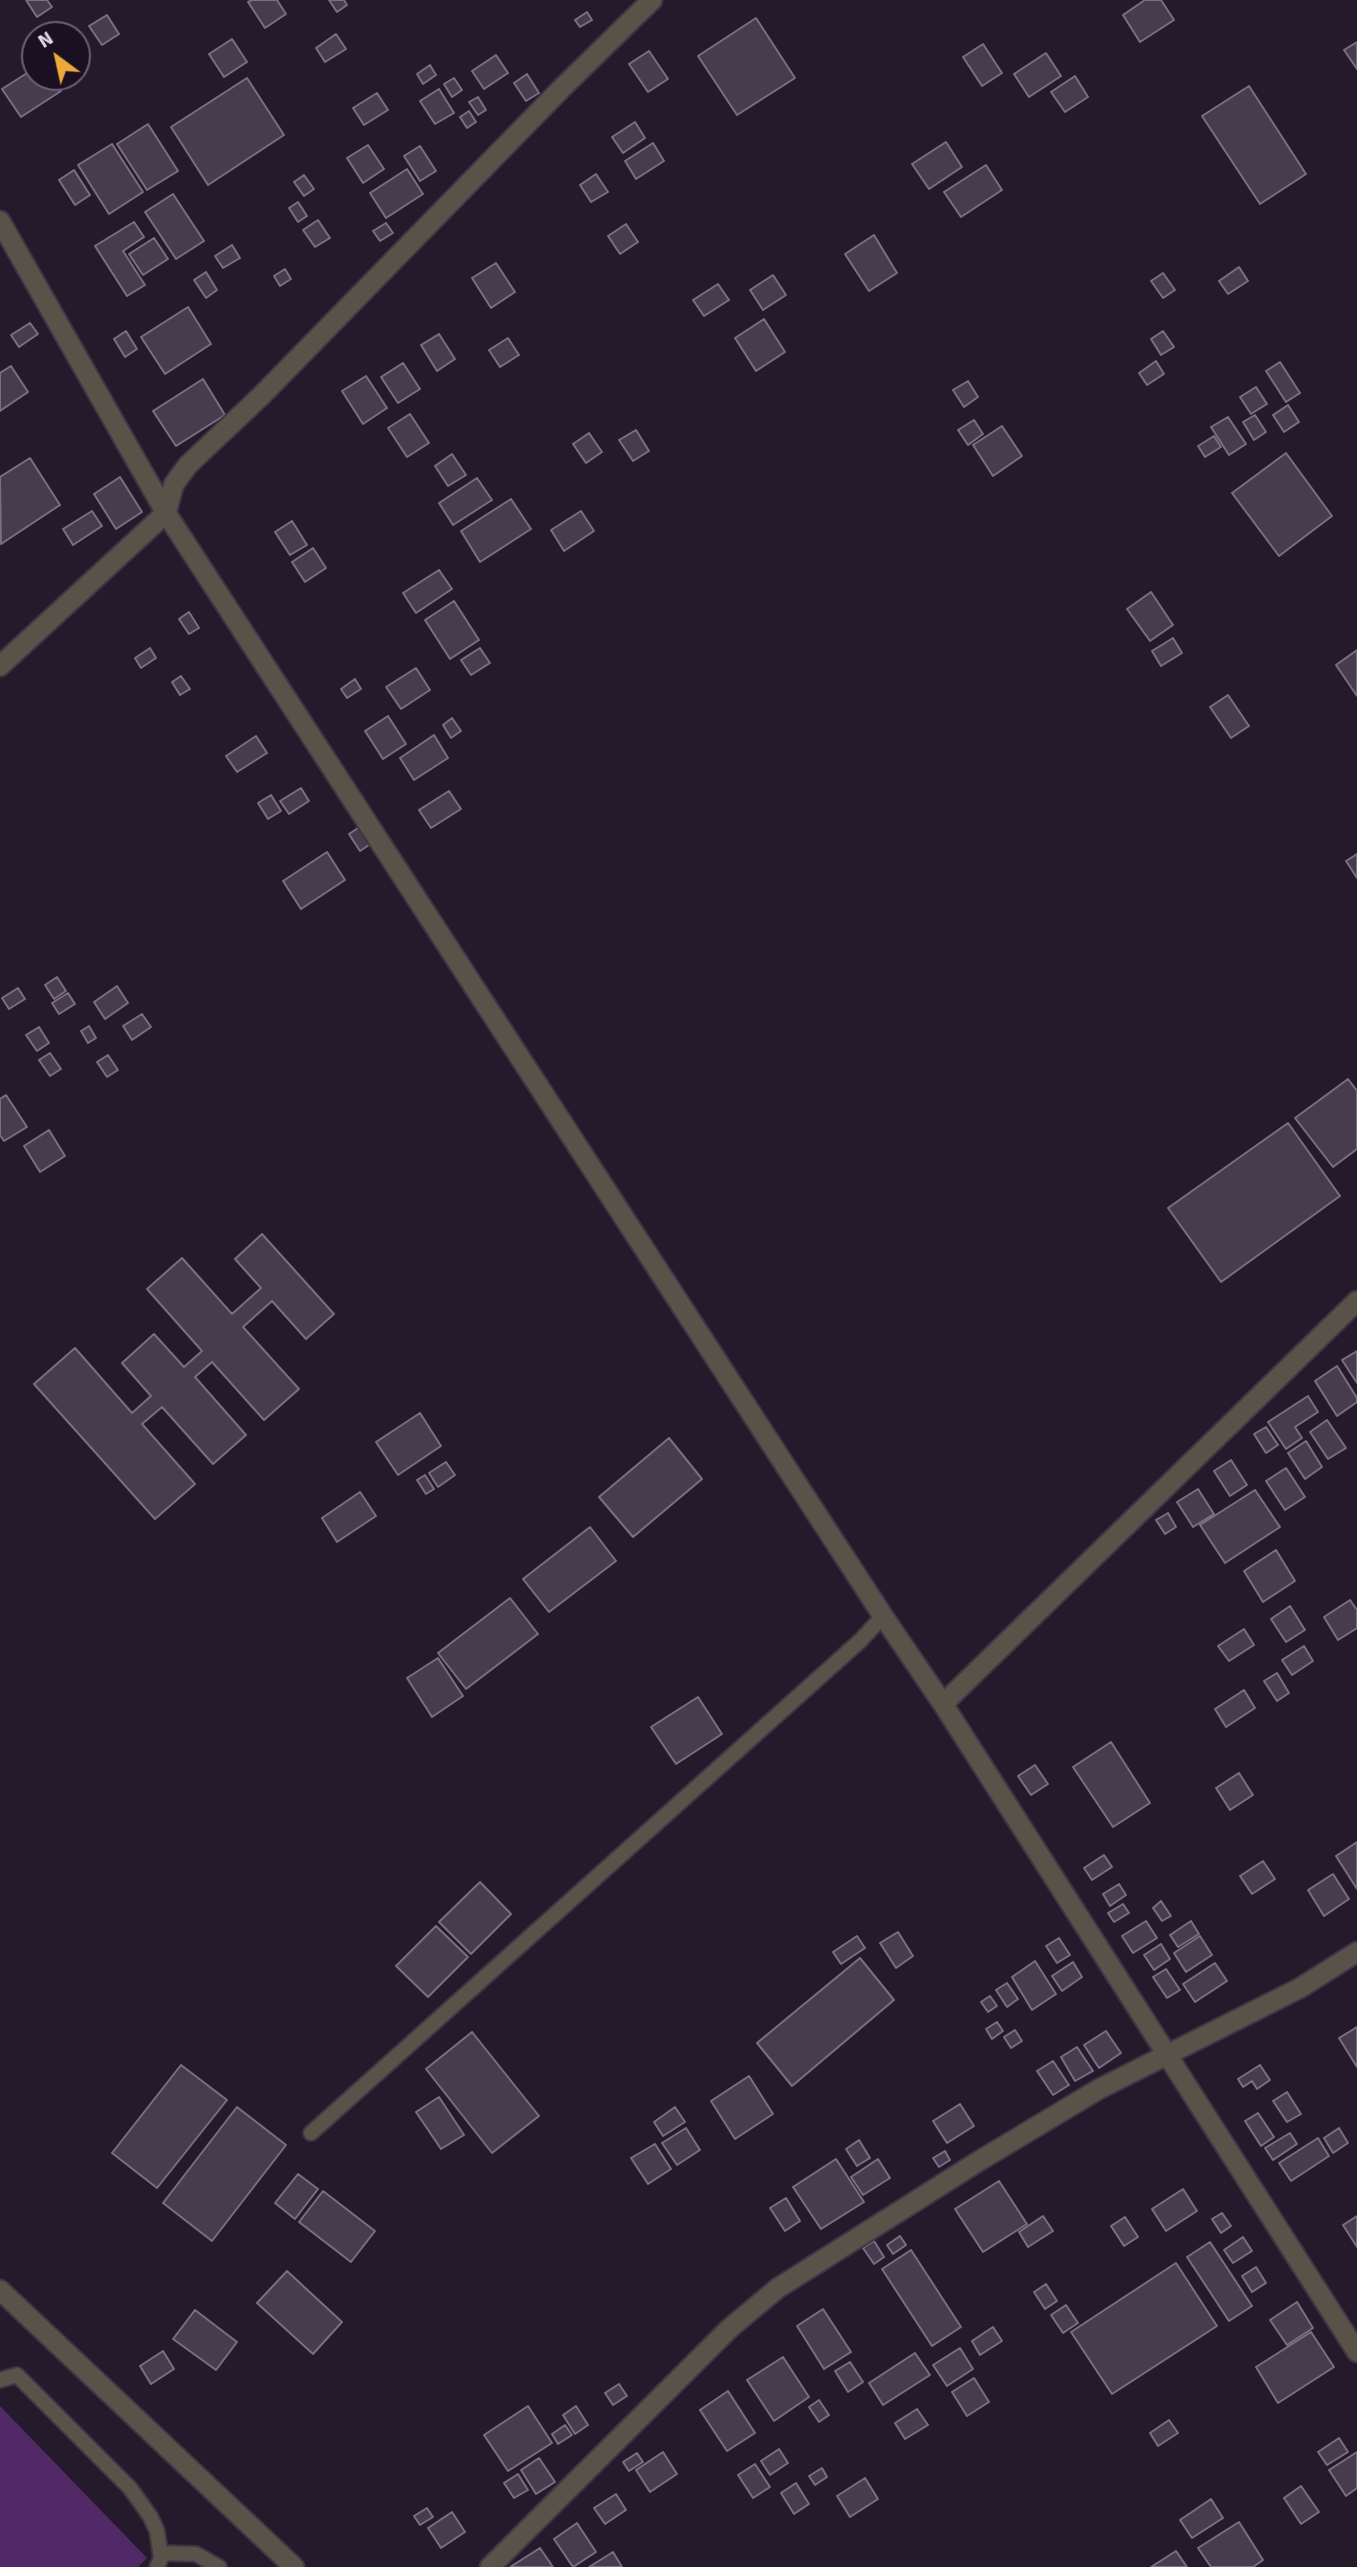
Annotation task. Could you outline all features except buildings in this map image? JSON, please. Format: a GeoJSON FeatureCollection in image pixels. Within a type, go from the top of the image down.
{"type":"FeatureCollection","features":[{"type":"Feature","properties":{"kind":"street"},"geometry":{"type":"LineString","coordinates":[[0,666],[166,513],[174,484],[188,465],[261,395],[652,0]]}},
{"type":"Feature","properties":{"kind":"street"},"geometry":{"type":"LineString","coordinates":[[0,221],[166,513],[883,1616],[943,1704],[1357,2352]]}},
{"type":"Feature","properties":{"kind":"street"},"geometry":{"type":"LineString","coordinates":[[943,1704],[1357,1301]]}},
{"type":"Feature","properties":{"kind":"street"},"geometry":{"type":"LineString","coordinates":[[490,2567],[720,2338],[778,2288],[1099,2089],[1300,1988],[1357,1952]]}},
{"type":"Feature","properties":{"kind":"street"},"geometry":{"type":"LineString","coordinates":[[0,2290],[294,2567]]}},
{"type":"Feature","properties":{"kind":"lane"},"geometry":{"type":"LineString","coordinates":[[311,2133],[860,1640],[883,1616]]}},
{"type":"Feature","properties":{"kind":"lane"},"geometry":{"type":"LineString","coordinates":[[0,2380],[17,2375],[130,2488],[157,2531],[159,2560],[196,2554],[219,2567]]}},
{"type":"Feature","properties":{"kind":"shaded area"},"geometry":{"type":"Polygon","coordinates":[[[0,2406],[147,2558],[138,2567],[0,2567],[0,2406]]]}}]}
